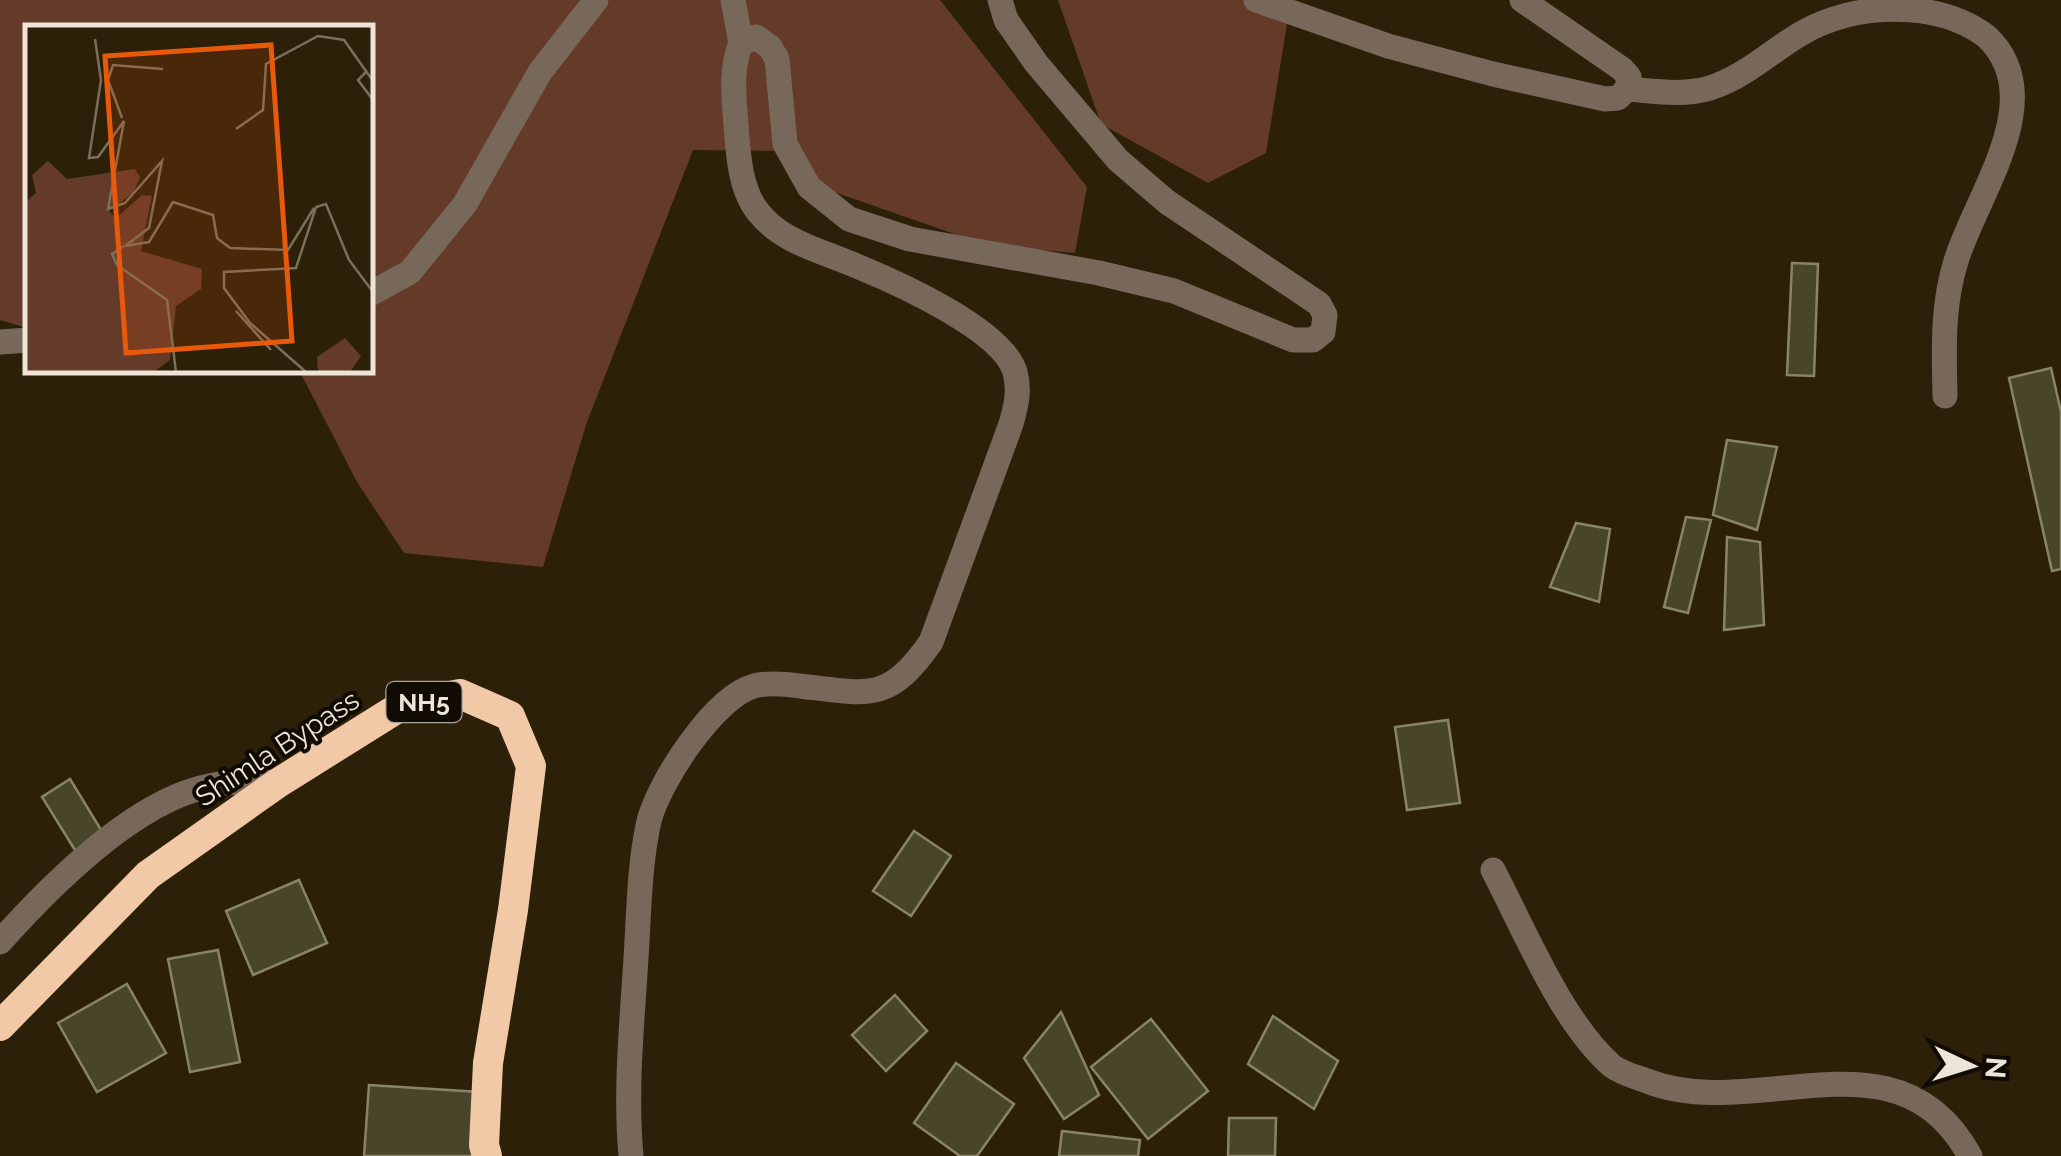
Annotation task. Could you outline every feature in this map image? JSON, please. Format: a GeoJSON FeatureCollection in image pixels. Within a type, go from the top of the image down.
{"type":"FeatureCollection","features":[{"type":"Feature","properties":{"kind":"highway","name":"Shimla Bypass"},"geometry":{"type":"LineString","coordinates":[[0,1026],[148,875],[278,783],[401,706],[460,694],[510,716],[531,766],[488,1063],[484,1145],[487,1156]]}},
{"type":"Feature","properties":{"kind":"street"},"geometry":{"type":"LineString","coordinates":[[372,293],[410,272],[466,204],[540,72],[596,0]]}},
{"type":"Feature","properties":{"kind":"street"},"geometry":{"type":"LineString","coordinates":[[631,1156],[626,1106],[641,872],[650,818],[671,772],[707,722],[729,700],[753,686],[782,684],[853,692],[888,688],[910,672],[931,642],[1011,424],[1018,395],[1014,369],[1002,348],[970,326],[860,267],[778,234],[755,210],[738,160],[733,63],[742,42],[732,0]]}},
{"type":"Feature","properties":{"kind":"street"},"geometry":{"type":"LineString","coordinates":[[742,42],[756,37],[770,47],[777,59],[785,144],[808,188],[849,219],[910,239],[1100,273],[1174,291],[1293,340],[1313,340],[1322,332],[1326,315],[1319,304],[1166,202],[1118,160],[1036,63],[1006,20],[1000,0]]}},
{"type":"Feature","properties":{"kind":"street"},"geometry":{"type":"LineString","coordinates":[[1256,0],[1388,46],[1493,74],[1605,99],[1618,98],[1628,89],[1629,77],[1622,68],[1522,0]]}},
{"type":"Feature","properties":{"kind":"street"},"geometry":{"type":"LineString","coordinates":[[1628,89],[1675,93],[1709,88],[1745,72],[1802,33],[1850,12],[1896,5],[1935,10],[1971,22],[2000,49],[2013,88],[2010,131],[1956,259],[1944,314],[1945,396]]}},
{"type":"Feature","properties":{"kind":"street"},"geometry":{"type":"LineString","coordinates":[[0,342],[25,340]]}},
{"type":"Feature","properties":{"kind":"street"},"geometry":{"type":"LineString","coordinates":[[0,942],[53,885],[104,842],[160,806],[205,786],[246,781],[278,783]]}},
{"type":"Feature","properties":{"kind":"street"},"geometry":{"type":"LineString","coordinates":[[1493,870],[1577,1028],[1615,1068],[1661,1086],[1712,1093],[1854,1082],[1896,1089],[1934,1111],[1970,1156]]}},
{"type":"Feature","properties":{"kind":"shaded area"},"geometry":{"type":"Polygon","coordinates":[[[0,0],[940,0],[1087,187],[1075,253],[986,245],[814,185],[779,151],[693,150],[587,422],[543,567],[404,553],[357,482],[300,372],[372,372],[372,25],[25,25],[25,327],[0,320],[0,0]]]}},
{"type":"Feature","properties":{"kind":"shaded area"},"geometry":{"type":"Polygon","coordinates":[[[1058,0],[1284,0],[1288,18],[1266,153],[1208,183],[1101,124],[1058,0]]]}},
{"type":"Feature","properties":{"kind":"building"},"geometry":{"type":"Polygon","coordinates":[[[1792,263],[1818,264],[1814,376],[1787,375],[1792,263]]]}},
{"type":"Feature","properties":{"kind":"building"},"geometry":{"type":"Polygon","coordinates":[[[2051,368],[2061,412],[2061,569],[2052,571],[2009,378],[2051,368]]]}},
{"type":"Feature","properties":{"kind":"building"},"geometry":{"type":"Polygon","coordinates":[[[1727,440],[1777,447],[1757,530],[1713,515],[1727,440]]]}},
{"type":"Feature","properties":{"kind":"building"},"geometry":{"type":"Polygon","coordinates":[[[1686,517],[1711,520],[1688,613],[1664,607],[1686,517]]]}},
{"type":"Feature","properties":{"kind":"building"},"geometry":{"type":"Polygon","coordinates":[[[1576,523],[1610,529],[1599,602],[1550,587],[1576,523]]]}},
{"type":"Feature","properties":{"kind":"building"},"geometry":{"type":"Polygon","coordinates":[[[1727,537],[1760,542],[1764,625],[1724,630],[1727,537]]]}},
{"type":"Feature","properties":{"kind":"building"},"geometry":{"type":"Polygon","coordinates":[[[1448,720],[1460,803],[1407,810],[1395,727],[1448,720]]]}},
{"type":"Feature","properties":{"kind":"building"},"geometry":{"type":"Polygon","coordinates":[[[70,779],[106,838],[78,855],[42,797],[70,779]]]}},
{"type":"Feature","properties":{"kind":"building"},"geometry":{"type":"Polygon","coordinates":[[[914,831],[951,856],[911,916],[873,891],[914,831]]]}},
{"type":"Feature","properties":{"kind":"building"},"geometry":{"type":"Polygon","coordinates":[[[299,880],[327,943],[253,975],[226,911],[299,880]]]}},
{"type":"Feature","properties":{"kind":"building"},"geometry":{"type":"Polygon","coordinates":[[[218,950],[240,1062],[190,1072],[168,959],[218,950]]]}},
{"type":"Feature","properties":{"kind":"building"},"geometry":{"type":"Polygon","coordinates":[[[127,984],[166,1053],[97,1092],[58,1023],[127,984]]]}},
{"type":"Feature","properties":{"kind":"building"},"geometry":{"type":"Polygon","coordinates":[[[895,995],[927,1031],[886,1071],[852,1035],[895,995]]]}},
{"type":"Feature","properties":{"kind":"building"},"geometry":{"type":"Polygon","coordinates":[[[1061,1012],[1099,1095],[1064,1119],[1024,1058],[1061,1012]]]}},
{"type":"Feature","properties":{"kind":"building"},"geometry":{"type":"Polygon","coordinates":[[[1273,1016],[1338,1061],[1314,1109],[1248,1064],[1273,1016]]]}},
{"type":"Feature","properties":{"kind":"building"},"geometry":{"type":"Polygon","coordinates":[[[1151,1019],[1208,1091],[1148,1139],[1091,1067],[1151,1019]]]}},
{"type":"Feature","properties":{"kind":"building"},"geometry":{"type":"Polygon","coordinates":[[[956,1063],[1014,1104],[977,1156],[960,1156],[914,1123],[956,1063]]]}},
{"type":"Feature","properties":{"kind":"building"},"geometry":{"type":"Polygon","coordinates":[[[369,1085],[479,1092],[474,1156],[364,1156],[369,1085]]]}},
{"type":"Feature","properties":{"kind":"building"},"geometry":{"type":"Polygon","coordinates":[[[1229,1118],[1276,1118],[1275,1156],[1228,1156],[1229,1118]]]}},
{"type":"Feature","properties":{"kind":"building"},"geometry":{"type":"Polygon","coordinates":[[[1062,1131],[1140,1140],[1138,1156],[1059,1156],[1062,1131]]]}}]}
